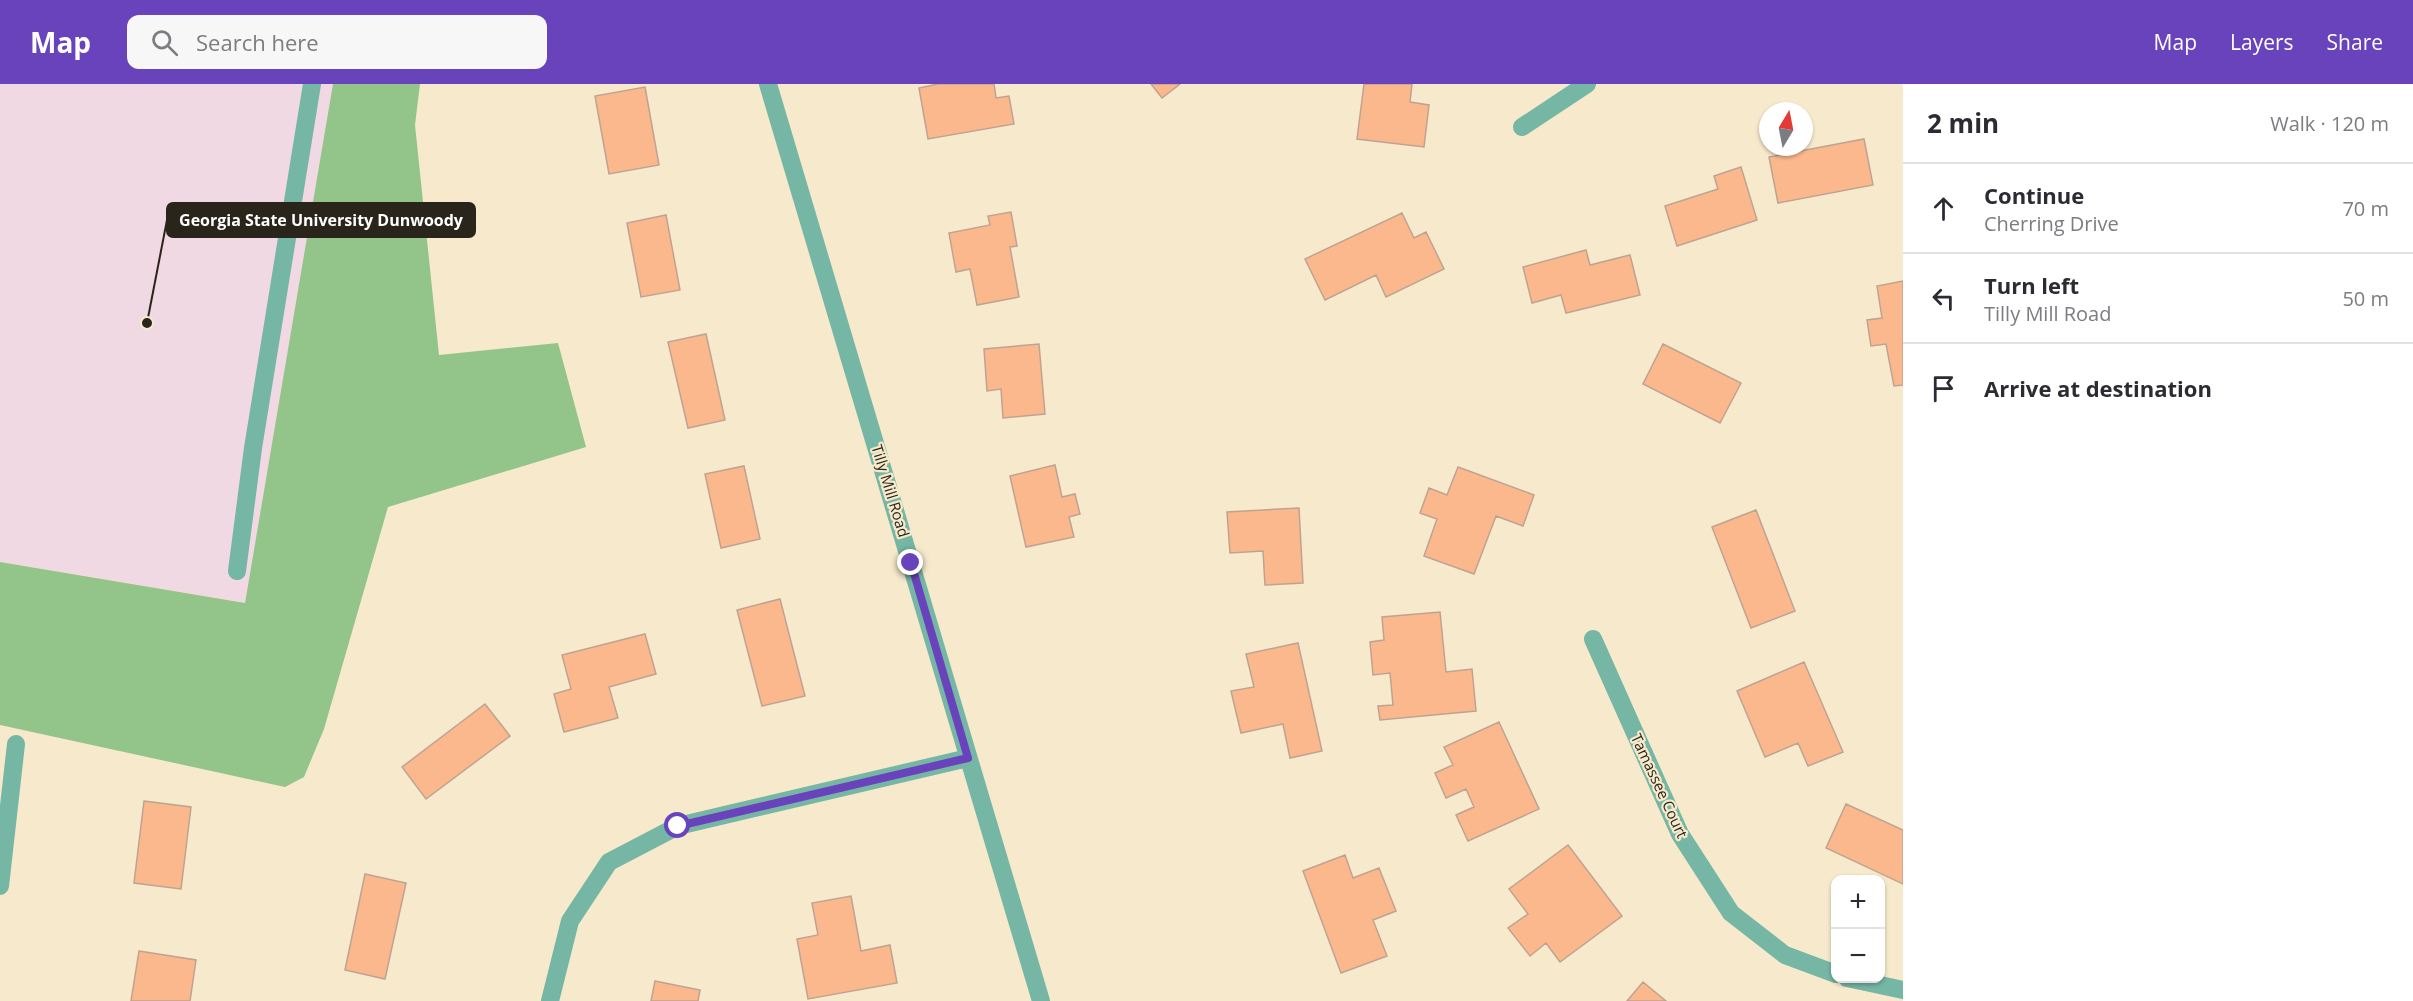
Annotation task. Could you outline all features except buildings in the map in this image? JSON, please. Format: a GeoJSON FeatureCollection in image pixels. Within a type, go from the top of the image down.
{"type":"FeatureCollection","features":[{"type":"Feature","properties":{"kind":"street"},"geometry":{"type":"LineString","coordinates":[[237,572],[253,448],[312,84]]}},
{"type":"Feature","properties":{"kind":"street","name":"Tilly Mill Road"},"geometry":{"type":"LineString","coordinates":[[768,84],[1041,1001]]}},
{"type":"Feature","properties":{"kind":"street"},"geometry":{"type":"LineString","coordinates":[[1522,127],[1587,84]]}},
{"type":"Feature","properties":{"kind":"street","name":"Tamassee Court"},"geometry":{"type":"LineString","coordinates":[[1593,639],[1680,834],[1731,912],[1785,956],[1831,972]]}},
{"type":"Feature","properties":{"kind":"street"},"geometry":{"type":"LineString","coordinates":[[0,886],[16,744]]}},
{"type":"Feature","properties":{"kind":"street"},"geometry":{"type":"LineString","coordinates":[[550,1001],[570,921],[609,862],[678,826],[968,758]]}},
{"type":"Feature","properties":{"kind":"street"},"geometry":{"type":"LineString","coordinates":[[1870,983],[1903,990]]}},
{"type":"Feature","properties":{"kind":"shaded area"},"geometry":{"type":"Polygon","coordinates":[[[0,84],[336,84],[245,603],[0,562],[0,84]]]}},
{"type":"Feature","properties":{"kind":"green space"},"geometry":{"type":"Polygon","coordinates":[[[333,84],[420,84],[415,125],[439,355],[558,343],[586,447],[388,507],[324,729],[304,777],[285,787],[0,725],[0,562],[245,603],[333,84]]]}},
{"type":"Feature","properties":{"kind":"place","name":"Georgia State University Dunwoody"},"geometry":{"type":"Point","coordinates":[147,323]}},
{"type":"Feature","properties":{"kind":"route"},"geometry":{"type":"LineString","coordinates":[[678,826],[968,758],[911,563]]}}]}
